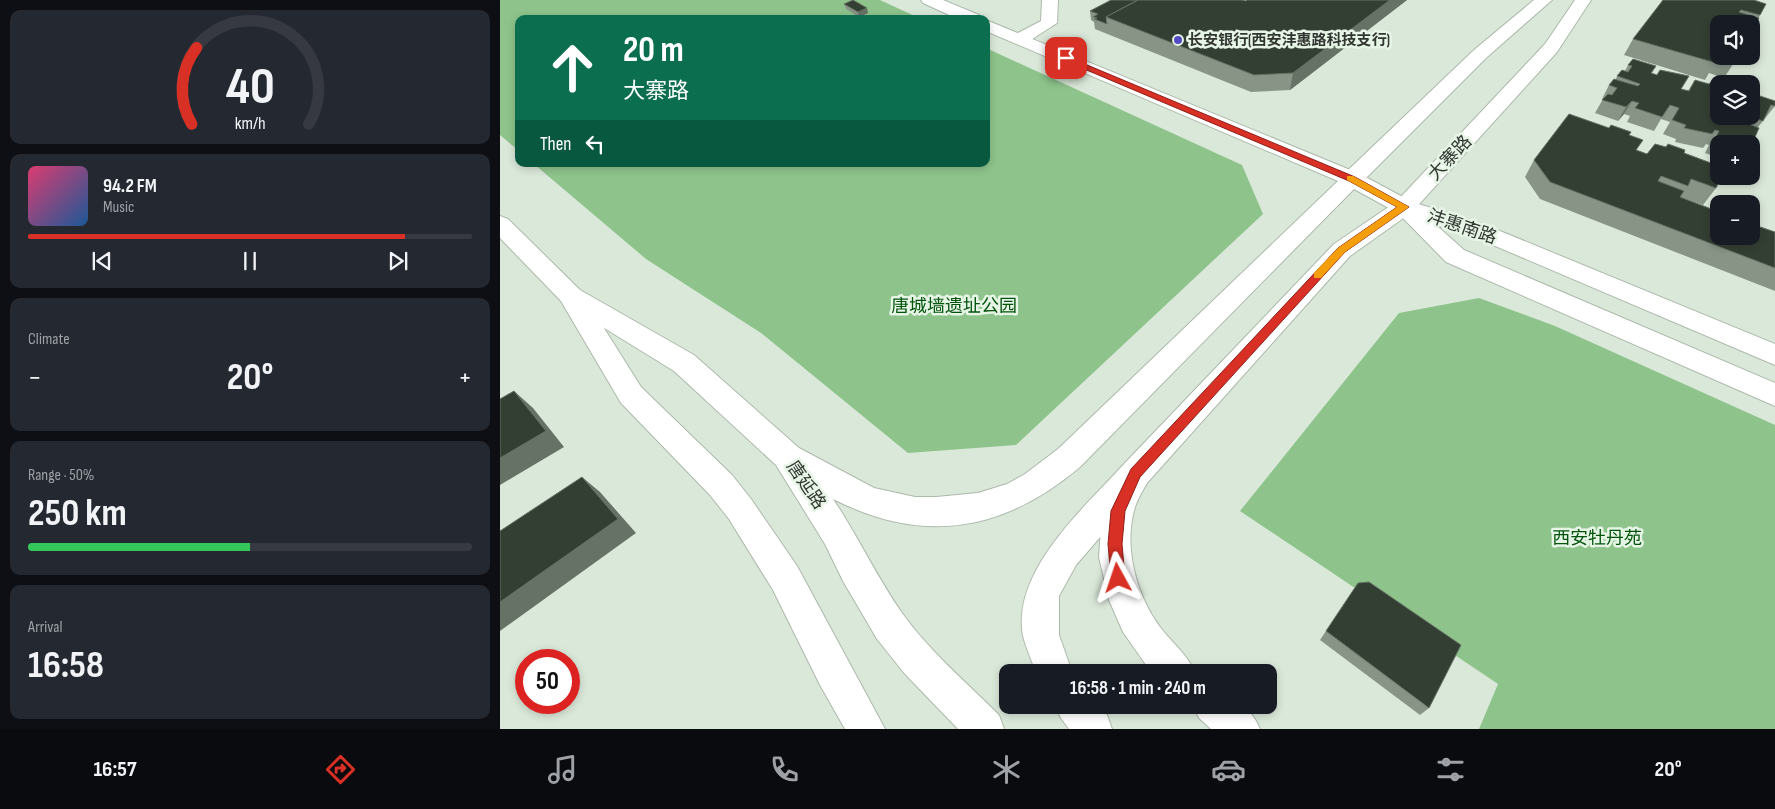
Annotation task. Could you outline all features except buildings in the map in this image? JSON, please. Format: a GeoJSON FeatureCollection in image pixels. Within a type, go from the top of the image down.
{"type":"FeatureCollection","features":[{"type":"Feature","properties":{"kind":"main road"},"geometry":{"type":"LineString","coordinates":[[929,0],[964,15]]}},
{"type":"Feature","properties":{"kind":"main road"},"geometry":{"type":"LineString","coordinates":[[1020,39],[1049,23],[1050,0]]}},
{"type":"Feature","properties":{"kind":"main road"},"geometry":{"type":"LineString","coordinates":[[787,456],[852,493],[876,503],[904,510],[966,510],[1016,494],[1036,484],[1069,458],[1480,54],[1544,0]]}},
{"type":"Feature","properties":{"kind":"main road","name":"大寨路"},"geometry":{"type":"LineString","coordinates":[[1051,664],[1041,635],[1042,594],[1064,554],[1136,473],[1342,250],[1404,207],[1552,48],[1583,0]]}},
{"type":"Feature","properties":{"kind":"main road","name":"沣惠南路"},"geometry":{"type":"LineString","coordinates":[[990,26],[1352,179],[1404,207],[1475,229],[1775,355]]}},
{"type":"Feature","properties":{"kind":"main road"},"geometry":{"type":"LineString","coordinates":[[1404,207],[1455,256],[1775,395]]}},
{"type":"Feature","properties":{"kind":"main road","name":"唐延路"},"geometry":{"type":"LineString","coordinates":[[500,224],[571,296],[632,395],[721,485],[740,509],[785,578],[833,672],[866,729]]}},
{"type":"Feature","properties":{"kind":"main road","name":"唐延路"},"geometry":{"type":"LineString","coordinates":[[571,296],[684,363],[787,456],[837,533],[855,570],[890,626],[918,661],[985,729]]}},
{"type":"Feature","properties":{"kind":"main road"},"geometry":{"type":"LineString","coordinates":[[1136,473],[1118,511],[1115,544],[1118,578],[1129,609],[1146,640],[1168,664]]}},
{"type":"Feature","properties":{"kind":"main road"},"geometry":{"type":"LineString","coordinates":[[1081,714],[1093,729]]}},
{"type":"Feature","properties":{"kind":"main road"},"geometry":{"type":"LineString","coordinates":[[1223,714],[1241,729]]}},
{"type":"Feature","properties":{"kind":"green space"},"geometry":{"type":"Polygon","coordinates":[[[500,0],[880,0],[912,15],[515,15],[515,148],[500,135],[500,0]]]}},
{"type":"Feature","properties":{"kind":"green space","name":"唐城墙遗址公园"},"geometry":{"type":"Polygon","coordinates":[[[990,50],[1242,165],[1263,214],[1016,445],[908,453],[761,333],[646,259],[538,167],[990,167],[990,50]]]}},
{"type":"Feature","properties":{"kind":"green space","name":"西安牡丹苑"},"geometry":{"type":"Polygon","coordinates":[[[1479,298],[1555,326],[1775,425],[1775,729],[1479,729],[1498,684],[1240,511],[1399,313],[1479,298]]]}},
{"type":"Feature","properties":{"kind":"slow traffic"},"geometry":{"type":"LineString","coordinates":[[1318,276],[1342,250],[1404,207],[1350,178]]}},
{"type":"Feature","properties":{"kind":"place","name":"长安银行(西安沣惠路科技支行)"},"geometry":{"type":"Point","coordinates":[1178,40]}},
{"type":"Feature","properties":{"kind":"route"},"geometry":{"type":"LineString","coordinates":[[1066,58],[1352,179],[1404,207],[1342,250],[1136,473],[1118,511],[1115,544],[1118,578]]}}]}
